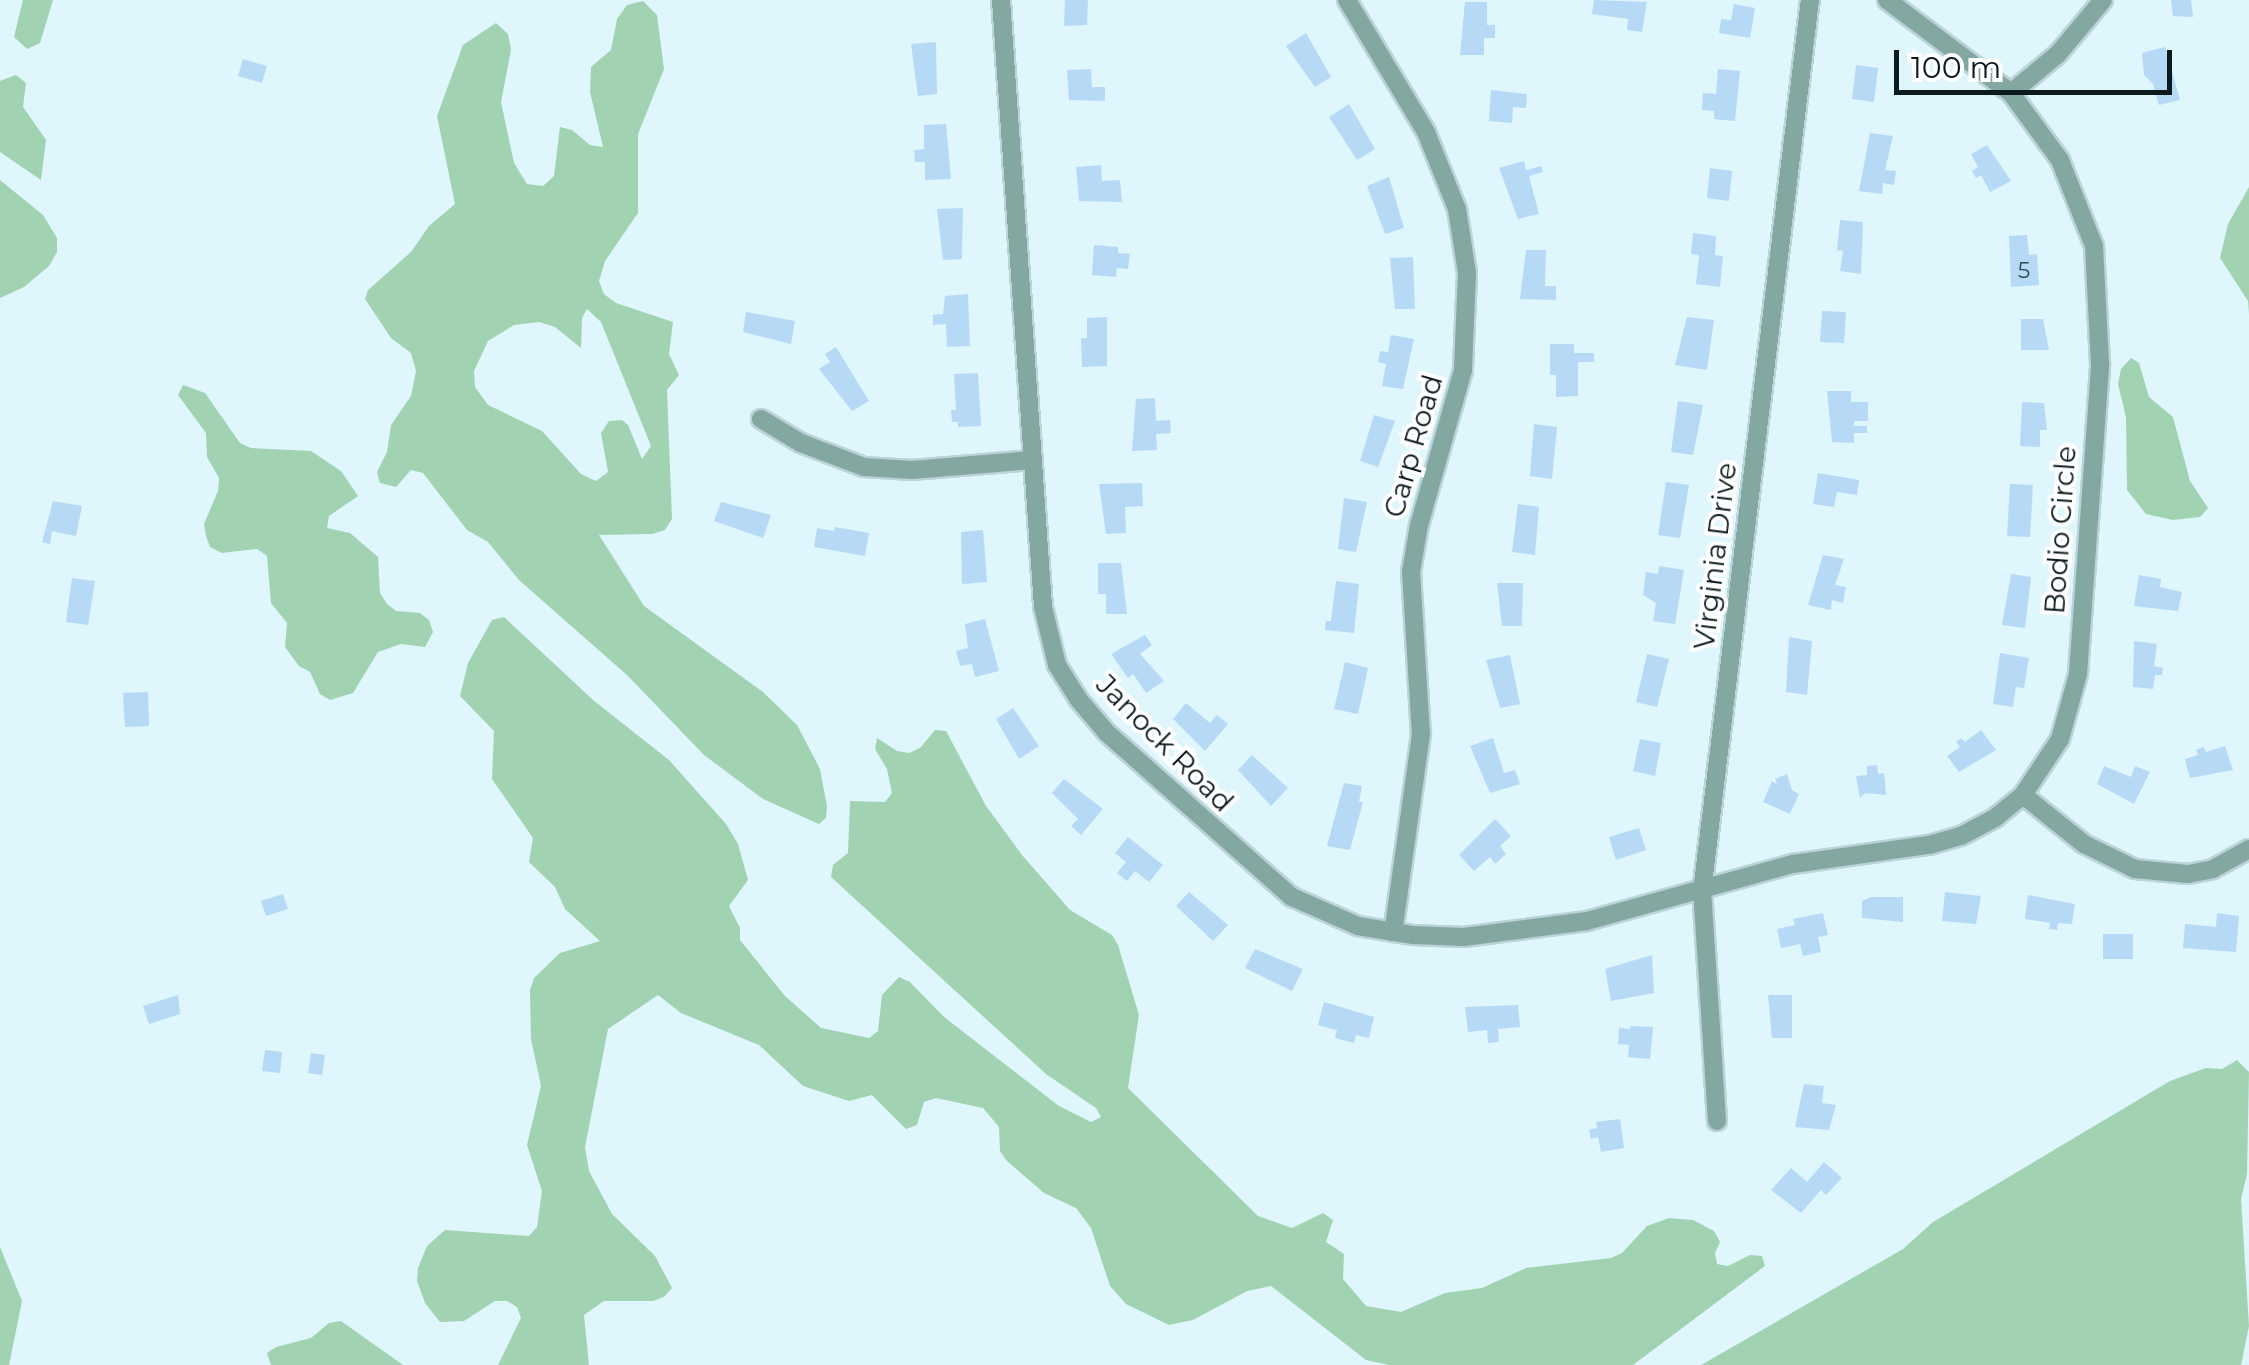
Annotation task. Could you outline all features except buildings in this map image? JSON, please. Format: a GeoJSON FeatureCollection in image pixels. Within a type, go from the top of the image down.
{"type":"FeatureCollection","features":[{"type":"Feature","properties":{"kind":"street","name":"Janock Road"},"geometry":{"type":"LineString","coordinates":[[1001,0],[1045,623],[1057,665],[1078,700],[1107,733],[1292,898],[1334,919],[1393,932],[1464,937],[1587,921],[1702,892]]}},
{"type":"Feature","properties":{"kind":"street","name":"Virginia Drive"},"geometry":{"type":"LineString","coordinates":[[1717,1120],[1702,892],[1810,0]]}},
{"type":"Feature","properties":{"kind":"street","name":"Bodio Circle"},"geometry":{"type":"LineString","coordinates":[[1702,892],[1793,864],[1929,845],[1961,836],[1996,817],[2023,795],[2060,739],[2078,674],[2100,364],[2094,246],[2078,200],[2045,137],[2010,93],[1887,0]]}},
{"type":"Feature","properties":{"kind":"street"},"geometry":{"type":"LineString","coordinates":[[2010,93],[2058,54],[2103,0]]}},
{"type":"Feature","properties":{"kind":"street","name":"Carp Road"},"geometry":{"type":"LineString","coordinates":[[1355,3],[1426,132],[1447,180],[1463,239],[1469,306],[1456,400],[1412,560],[1410,599],[1421,734],[1393,932]]}},
{"type":"Feature","properties":{"kind":"street"},"geometry":{"type":"LineString","coordinates":[[761,418],[801,442],[864,467],[912,470],[1032,460]]}},
{"type":"Feature","properties":{"kind":"street"},"geometry":{"type":"LineString","coordinates":[[2023,795],[2084,844],[2135,869],[2188,874],[2213,869],[2249,849]]}},
{"type":"Feature","properties":{"kind":"green space"},"geometry":{"type":"Polygon","coordinates":[[[23,0],[53,0],[40,43],[27,49],[14,37],[23,0]]]}},
{"type":"Feature","properties":{"kind":"green space"},"geometry":{"type":"Polygon","coordinates":[[[643,1],[657,15],[664,69],[638,134],[638,213],[605,261],[599,281],[604,294],[616,303],[673,322],[669,354],[679,375],[667,390],[672,519],[665,530],[652,534],[599,535],[644,606],[763,692],[797,725],[820,769],[827,806],[826,818],[819,824],[763,799],[704,755],[628,676],[519,580],[488,542],[467,530],[423,473],[411,470],[396,487],[380,483],[377,472],[387,452],[391,425],[411,396],[416,371],[411,353],[391,338],[365,299],[368,290],[411,252],[429,226],[455,204],[437,116],[463,45],[496,23],[508,34],[511,50],[501,102],[514,163],[527,184],[543,186],[554,176],[560,127],[572,130],[590,145],[603,147],[590,92],[591,67],[611,50],[617,19],[627,5],[643,1]],[[587,309],[582,318],[581,348],[555,327],[539,322],[514,325],[488,341],[474,371],[475,387],[488,405],[542,431],[581,474],[596,481],[608,472],[601,433],[609,421],[622,420],[628,425],[642,459],[651,446],[601,322],[587,309]]]}},
{"type":"Feature","properties":{"kind":"green space"},"geometry":{"type":"Polygon","coordinates":[[[16,75],[26,83],[23,107],[46,140],[41,180],[0,152],[0,81],[16,75]]]}},
{"type":"Feature","properties":{"kind":"green space"},"geometry":{"type":"Polygon","coordinates":[[[0,180],[43,215],[57,238],[57,252],[49,266],[24,287],[0,298],[0,180]]]}},
{"type":"Feature","properties":{"kind":"green space"},"geometry":{"type":"Polygon","coordinates":[[[2249,187],[2249,314],[2248,301],[2220,258],[2228,224],[2249,187]]]}},
{"type":"Feature","properties":{"kind":"green space"},"geometry":{"type":"Polygon","coordinates":[[[2131,358],[2139,363],[2149,397],[2173,417],[2190,481],[2208,508],[2200,517],[2173,520],[2146,514],[2127,490],[2126,417],[2118,384],[2121,369],[2131,358]]]}},
{"type":"Feature","properties":{"kind":"green space"},"geometry":{"type":"Polygon","coordinates":[[[183,385],[205,393],[240,443],[251,448],[311,451],[341,471],[358,496],[329,516],[327,528],[350,533],[378,557],[380,593],[387,604],[396,611],[420,613],[429,620],[433,632],[425,647],[401,644],[378,652],[353,693],[330,700],[320,694],[310,672],[299,666],[285,647],[287,623],[271,603],[267,556],[257,549],[222,553],[210,547],[204,524],[218,491],[219,478],[207,457],[206,433],[178,395],[183,385]]]}},
{"type":"Feature","properties":{"kind":"green space"},"geometry":{"type":"Polygon","coordinates":[[[504,617],[593,700],[669,760],[726,824],[738,844],[748,880],[729,906],[740,928],[740,940],[785,996],[821,1028],[869,1038],[878,1031],[882,995],[899,977],[910,982],[944,1017],[1059,1106],[1091,1122],[1101,1117],[1096,1108],[1046,1074],[831,877],[833,865],[848,853],[850,801],[885,802],[892,793],[887,769],[875,749],[877,738],[897,751],[909,753],[920,748],[935,730],[946,731],[986,806],[1022,855],[1070,910],[1112,935],[1118,945],[1139,1015],[1128,1088],[1258,1216],[1292,1228],[1323,1213],[1333,1220],[1326,1242],[1344,1254],[1343,1279],[1366,1306],[1401,1312],[1445,1293],[1482,1288],[1526,1268],[1611,1258],[1622,1253],[1647,1226],[1669,1218],[1693,1220],[1714,1231],[1720,1242],[1715,1253],[1717,1264],[1728,1266],[1750,1255],[1762,1256],[1765,1266],[1633,1365],[1389,1365],[1366,1360],[1271,1286],[1247,1291],[1193,1320],[1169,1325],[1126,1304],[1110,1286],[1091,1228],[1076,1208],[1044,1193],[1007,1161],[1000,1151],[999,1127],[983,1108],[936,1098],[924,1102],[917,1125],[906,1129],[872,1095],[849,1101],[803,1086],[759,1045],[681,1013],[658,995],[608,1029],[585,1147],[589,1171],[612,1214],[655,1256],[672,1288],[653,1301],[604,1301],[584,1315],[589,1365],[498,1365],[521,1318],[517,1307],[507,1301],[495,1301],[464,1321],[440,1322],[425,1303],[417,1281],[418,1268],[427,1246],[445,1230],[529,1236],[537,1227],[542,1191],[527,1145],[541,1086],[531,1039],[530,990],[534,978],[560,953],[600,941],[565,909],[555,887],[529,862],[533,838],[492,779],[494,731],[460,696],[468,663],[492,620],[504,617]]]}},
{"type":"Feature","properties":{"kind":"green space"},"geometry":{"type":"Polygon","coordinates":[[[2237,1060],[2249,1072],[2247,1174],[2241,1199],[2249,1326],[2241,1365],[1701,1365],[1903,1249],[1933,1222],[2170,1081],[2206,1068],[2222,1069],[2237,1060]]]}},
{"type":"Feature","properties":{"kind":"green space"},"geometry":{"type":"Polygon","coordinates":[[[0,1247],[22,1301],[9,1365],[0,1365],[0,1247]]]}},
{"type":"Feature","properties":{"kind":"green space"},"geometry":{"type":"Polygon","coordinates":[[[341,1321],[403,1365],[271,1365],[267,1353],[276,1347],[311,1338],[329,1323],[341,1321]]]}}]}
